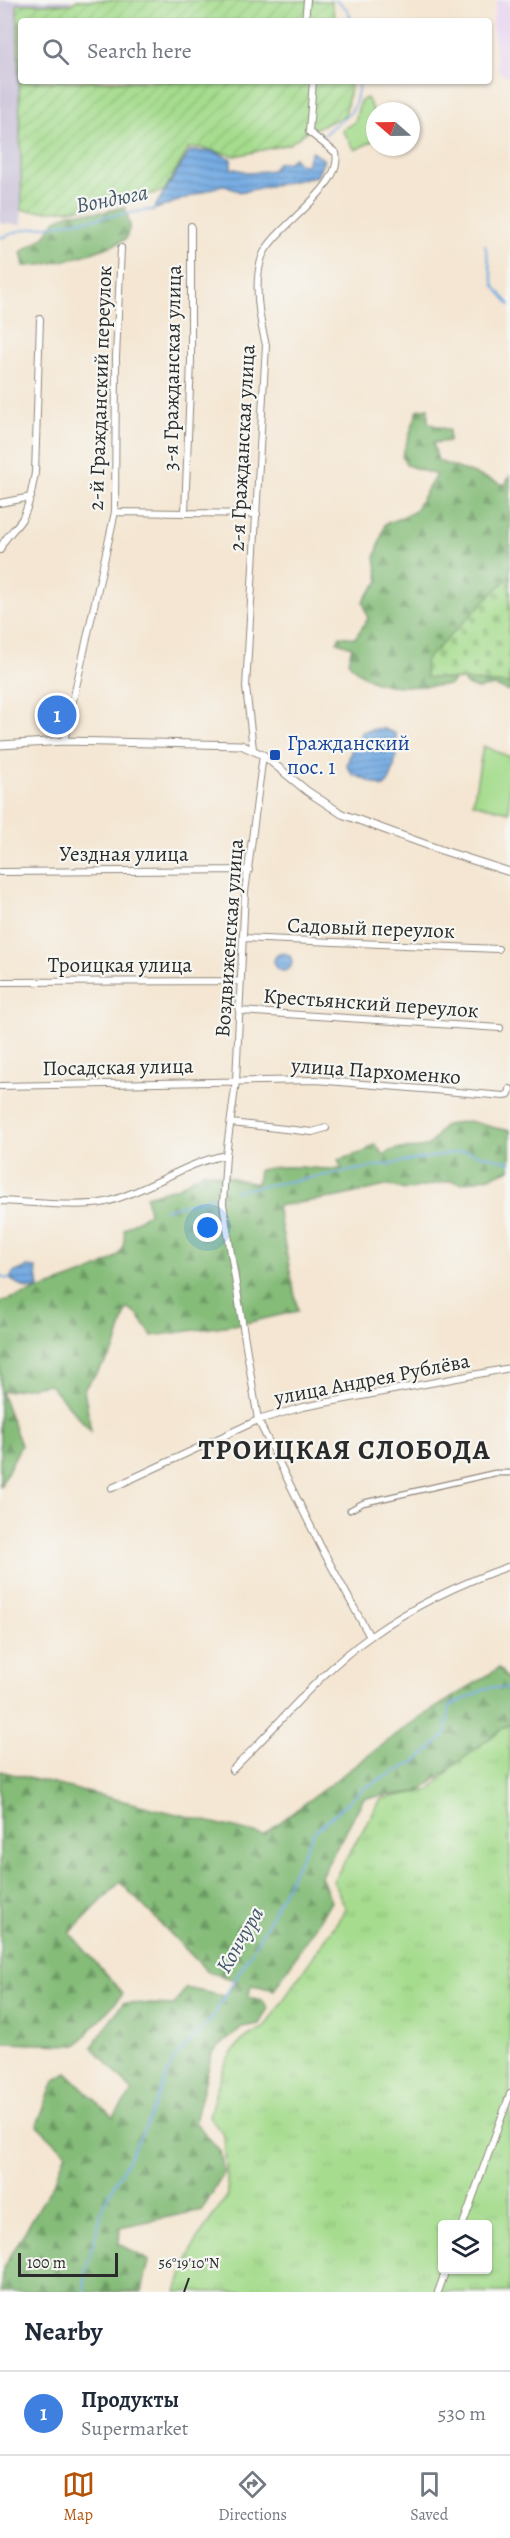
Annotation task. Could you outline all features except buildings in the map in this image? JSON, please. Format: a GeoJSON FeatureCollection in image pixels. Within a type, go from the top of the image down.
{"type":"FeatureCollection","features":[{"type":"Feature","properties":{"kind":"street"},"geometry":{"type":"LineString","coordinates":[[305,18],[307,0]]}},
{"type":"Feature","properties":{"kind":"street","name":"2-я Гражданская улица"},"geometry":{"type":"LineString","coordinates":[[253,749],[246,687],[266,345],[257,311],[262,258],[268,246],[309,205],[336,167],[336,153],[309,132],[313,84]]}},
{"type":"Feature","properties":{"kind":"street","name":"3-я Гражданская улица"},"geometry":{"type":"LineString","coordinates":[[185,512],[191,361],[191,226]]}},
{"type":"Feature","properties":{"kind":"street","name":"2-й Гражданский переулок"},"geometry":{"type":"LineString","coordinates":[[64,741],[115,512],[116,357],[121,248]]}},
{"type":"Feature","properties":{"kind":"street"},"geometry":{"type":"LineString","coordinates":[[0,550],[2,543],[22,518],[31,497],[35,473],[40,319]]}},
{"type":"Feature","properties":{"kind":"street"},"geometry":{"type":"LineString","coordinates":[[0,502],[31,497]]}},
{"type":"Feature","properties":{"kind":"street"},"geometry":{"type":"LineString","coordinates":[[115,512],[257,514]]}},
{"type":"Feature","properties":{"kind":"street"},"geometry":{"type":"LineString","coordinates":[[0,745],[64,741],[241,745],[263,755],[307,792],[342,814],[510,872]]}},
{"type":"Feature","properties":{"kind":"street","name":"Воздвиженская улица"},"geometry":{"type":"LineString","coordinates":[[263,755],[243,938],[236,1081],[226,1155],[224,1204],[258,1420],[321,1547],[370,1637]]}},
{"type":"Feature","properties":{"kind":"street","name":"Уездная улица"},"geometry":{"type":"LineString","coordinates":[[0,872],[249,870]]}},
{"type":"Feature","properties":{"kind":"street","name":"Садовый переулок"},"geometry":{"type":"LineString","coordinates":[[243,938],[498,949]]}},
{"type":"Feature","properties":{"kind":"street","name":"Троицкая улица"},"geometry":{"type":"LineString","coordinates":[[0,982],[240,981]]}},
{"type":"Feature","properties":{"kind":"street","name":"Крестьянский переулок"},"geometry":{"type":"LineString","coordinates":[[239,1011],[500,1028]]}},
{"type":"Feature","properties":{"kind":"street","name":"улица Пархоменко"},"geometry":{"type":"LineString","coordinates":[[236,1081],[316,1080],[504,1096],[509,1094],[510,1089]]}},
{"type":"Feature","properties":{"kind":"street","name":"Посадская улица"},"geometry":{"type":"LineString","coordinates":[[0,1086],[236,1081]]}},
{"type":"Feature","properties":{"kind":"street"},"geometry":{"type":"LineString","coordinates":[[231,1123],[312,1132],[326,1128]]}},
{"type":"Feature","properties":{"kind":"street"},"geometry":{"type":"LineString","coordinates":[[0,1201],[104,1202],[162,1181],[211,1158],[226,1155]]}},
{"type":"Feature","properties":{"kind":"street","name":"улица Андрея Рублёва"},"geometry":{"type":"LineString","coordinates":[[112,1488],[258,1420],[303,1407],[510,1368]]}},
{"type":"Feature","properties":{"kind":"street"},"geometry":{"type":"LineString","coordinates":[[350,1509],[363,1503],[495,1473],[510,1473]]}},
{"type":"Feature","properties":{"kind":"street"},"geometry":{"type":"LineString","coordinates":[[232,1770],[312,1689],[370,1637],[433,1598],[510,1566]]}},
{"type":"Feature","properties":{"kind":"street"},"geometry":{"type":"LineString","coordinates":[[464,2220],[510,2094]]}},
{"type":"Feature","properties":{"kind":"street"},"geometry":{"type":"LineString","coordinates":[[438,2292],[445,2274]]}},
{"type":"Feature","properties":{"kind":"shaded area"},"geometry":{"type":"Polygon","coordinates":[[[0,0],[72,0],[71,4],[17,4],[22,225],[0,223],[0,0]]]}},
{"type":"Feature","properties":{"kind":"shaded area"},"geometry":{"type":"Polygon","coordinates":[[[497,0],[510,0],[510,78],[498,70],[492,24],[497,0]]]}},
{"type":"Feature","properties":{"kind":"green space"},"geometry":{"type":"Polygon","coordinates":[[[77,0],[331,1],[335,18],[18,18],[18,45],[17,4],[71,4],[77,0]]]}},
{"type":"Feature","properties":{"kind":"green space"},"geometry":{"type":"Polygon","coordinates":[[[19,84],[350,84],[345,116],[308,131],[289,144],[235,156],[202,148],[189,148],[164,191],[76,209],[22,210],[19,84]]]}},
{"type":"Feature","properties":{"kind":"green space"},"geometry":{"type":"Polygon","coordinates":[[[367,98],[369,102],[366,102],[366,144],[355,150],[342,130],[355,122],[360,101],[367,98]]]}},
{"type":"Feature","properties":{"kind":"green space"},"geometry":{"type":"Polygon","coordinates":[[[125,207],[130,225],[126,239],[76,257],[48,264],[24,266],[21,252],[44,237],[56,220],[70,213],[104,212],[125,207]]]}},
{"type":"Feature","properties":{"kind":"green space"},"geometry":{"type":"Polygon","coordinates":[[[428,408],[428,423],[449,430],[449,441],[433,443],[438,461],[505,485],[510,475],[510,659],[435,670],[454,680],[450,685],[394,686],[369,679],[358,672],[348,661],[352,647],[337,642],[340,636],[355,638],[368,619],[363,601],[379,581],[375,558],[385,524],[414,512],[436,475],[406,465],[402,456],[418,410],[428,408]]]}},
{"type":"Feature","properties":{"kind":"green space"},"geometry":{"type":"Polygon","coordinates":[[[510,576],[510,684],[426,677],[425,661],[510,576]]]}},
{"type":"Feature","properties":{"kind":"green space"},"geometry":{"type":"Polygon","coordinates":[[[510,671],[510,692],[495,686],[477,689],[465,684],[462,677],[510,671]]]}},
{"type":"Feature","properties":{"kind":"green space"},"geometry":{"type":"Polygon","coordinates":[[[483,746],[510,757],[509,812],[473,803],[483,746]]]}},
{"type":"Feature","properties":{"kind":"green space"},"geometry":{"type":"Polygon","coordinates":[[[467,1121],[510,1130],[510,1169],[490,1177],[462,1183],[451,1181],[405,1190],[390,1185],[338,1197],[277,1206],[298,1311],[246,1323],[152,1336],[138,1315],[127,1308],[114,1351],[84,1389],[91,1431],[49,1384],[1,1392],[21,1445],[0,1487],[0,1302],[62,1282],[109,1262],[122,1249],[124,1229],[149,1213],[146,1196],[179,1187],[204,1171],[257,1184],[259,1170],[270,1168],[342,1169],[338,1160],[364,1152],[375,1144],[384,1155],[396,1149],[425,1147],[432,1142],[445,1125],[467,1121]]]}},
{"type":"Feature","properties":{"kind":"green space"},"geometry":{"type":"Polygon","coordinates":[[[499,1668],[510,1683],[510,1723],[419,1792],[364,1798],[321,1876],[331,1902],[274,1990],[252,1985],[248,1997],[262,2000],[268,2008],[259,2024],[242,2027],[212,2053],[195,2122],[220,2151],[224,2173],[202,2210],[120,2227],[119,2244],[149,2261],[142,2292],[1,2292],[2,2270],[55,2181],[66,2153],[37,2125],[54,2081],[67,2073],[113,2117],[133,2091],[92,2047],[123,2003],[174,2005],[186,1988],[224,1996],[238,1981],[208,1972],[120,1882],[70,1933],[123,1994],[77,2045],[0,2043],[0,1771],[263,1835],[410,1724],[499,1668]]]}},
{"type":"Feature","properties":{"kind":"green space"},"geometry":{"type":"Polygon","coordinates":[[[510,1725],[510,2292],[176,2292],[196,2240],[228,2195],[224,2136],[209,2116],[226,2064],[240,2043],[264,2028],[346,1909],[333,1881],[381,1799],[430,1790],[487,1732],[510,1725]]]}},
{"type":"Feature","properties":{"kind":"water"},"geometry":{"type":"Polygon","coordinates":[[[190,151],[213,151],[231,159],[231,168],[251,173],[273,170],[277,163],[289,162],[294,157],[299,164],[306,165],[312,151],[324,160],[317,176],[241,192],[222,185],[153,210],[190,151]]]}},
{"type":"Feature","properties":{"kind":"water"},"geometry":{"type":"Polygon","coordinates":[[[381,728],[395,733],[396,738],[393,770],[383,787],[352,774],[347,766],[351,751],[362,732],[381,728]]]}},
{"type":"Feature","properties":{"kind":"water"},"geometry":{"type":"Polygon","coordinates":[[[283,953],[289,956],[292,962],[289,968],[283,971],[277,968],[274,962],[277,956],[283,953]]]}},
{"type":"Feature","properties":{"kind":"water"},"geometry":{"type":"Polygon","coordinates":[[[27,1267],[36,1268],[39,1288],[27,1289],[10,1279],[13,1273],[27,1267]]]}},
{"type":"Feature","properties":{"kind":"waterway"},"geometry":{"type":"LineString","coordinates":[[335,0],[347,9],[351,18]]}},
{"type":"Feature","properties":{"kind":"waterway"},"geometry":{"type":"LineString","coordinates":[[323,136],[352,110],[359,84]]}},
{"type":"Feature","properties":{"kind":"waterway","name":"Вондюга"},"geometry":{"type":"LineString","coordinates":[[0,238],[22,230],[155,209]]}},
{"type":"Feature","properties":{"kind":"waterway","name":"Вондюга"},"geometry":{"type":"LineString","coordinates":[[485,245],[494,286],[510,305]]}},
{"type":"Feature","properties":{"kind":"waterway"},"geometry":{"type":"LineString","coordinates":[[234,1191],[465,1151],[510,1162]]}},
{"type":"Feature","properties":{"kind":"waterway"},"geometry":{"type":"LineString","coordinates":[[164,1210],[214,1196]]}},
{"type":"Feature","properties":{"kind":"waterway"},"geometry":{"type":"LineString","coordinates":[[0,1274],[10,1279]]}},
{"type":"Feature","properties":{"kind":"waterway","name":"Кончура"},"geometry":{"type":"LineString","coordinates":[[84,2292],[86,2269],[104,2204],[146,2126],[174,2059],[212,2018],[258,1941],[314,1832],[364,1788],[418,1760],[446,1734],[450,1706],[490,1687],[510,1689]]}},
{"type":"Feature","properties":{"kind":"place","name":"Продукты"},"geometry":{"type":"Point","coordinates":[57,715]}},
{"type":"Feature","properties":{"kind":"place","name":"Гражданский пос. 1"},"geometry":{"type":"Point","coordinates":[275,755]}},
{"type":"Feature","properties":{"kind":"district","name":"ТРОИЦКАЯ СЛОБОДА"},"geometry":{"type":"Point","coordinates":[345,1450]}}]}
